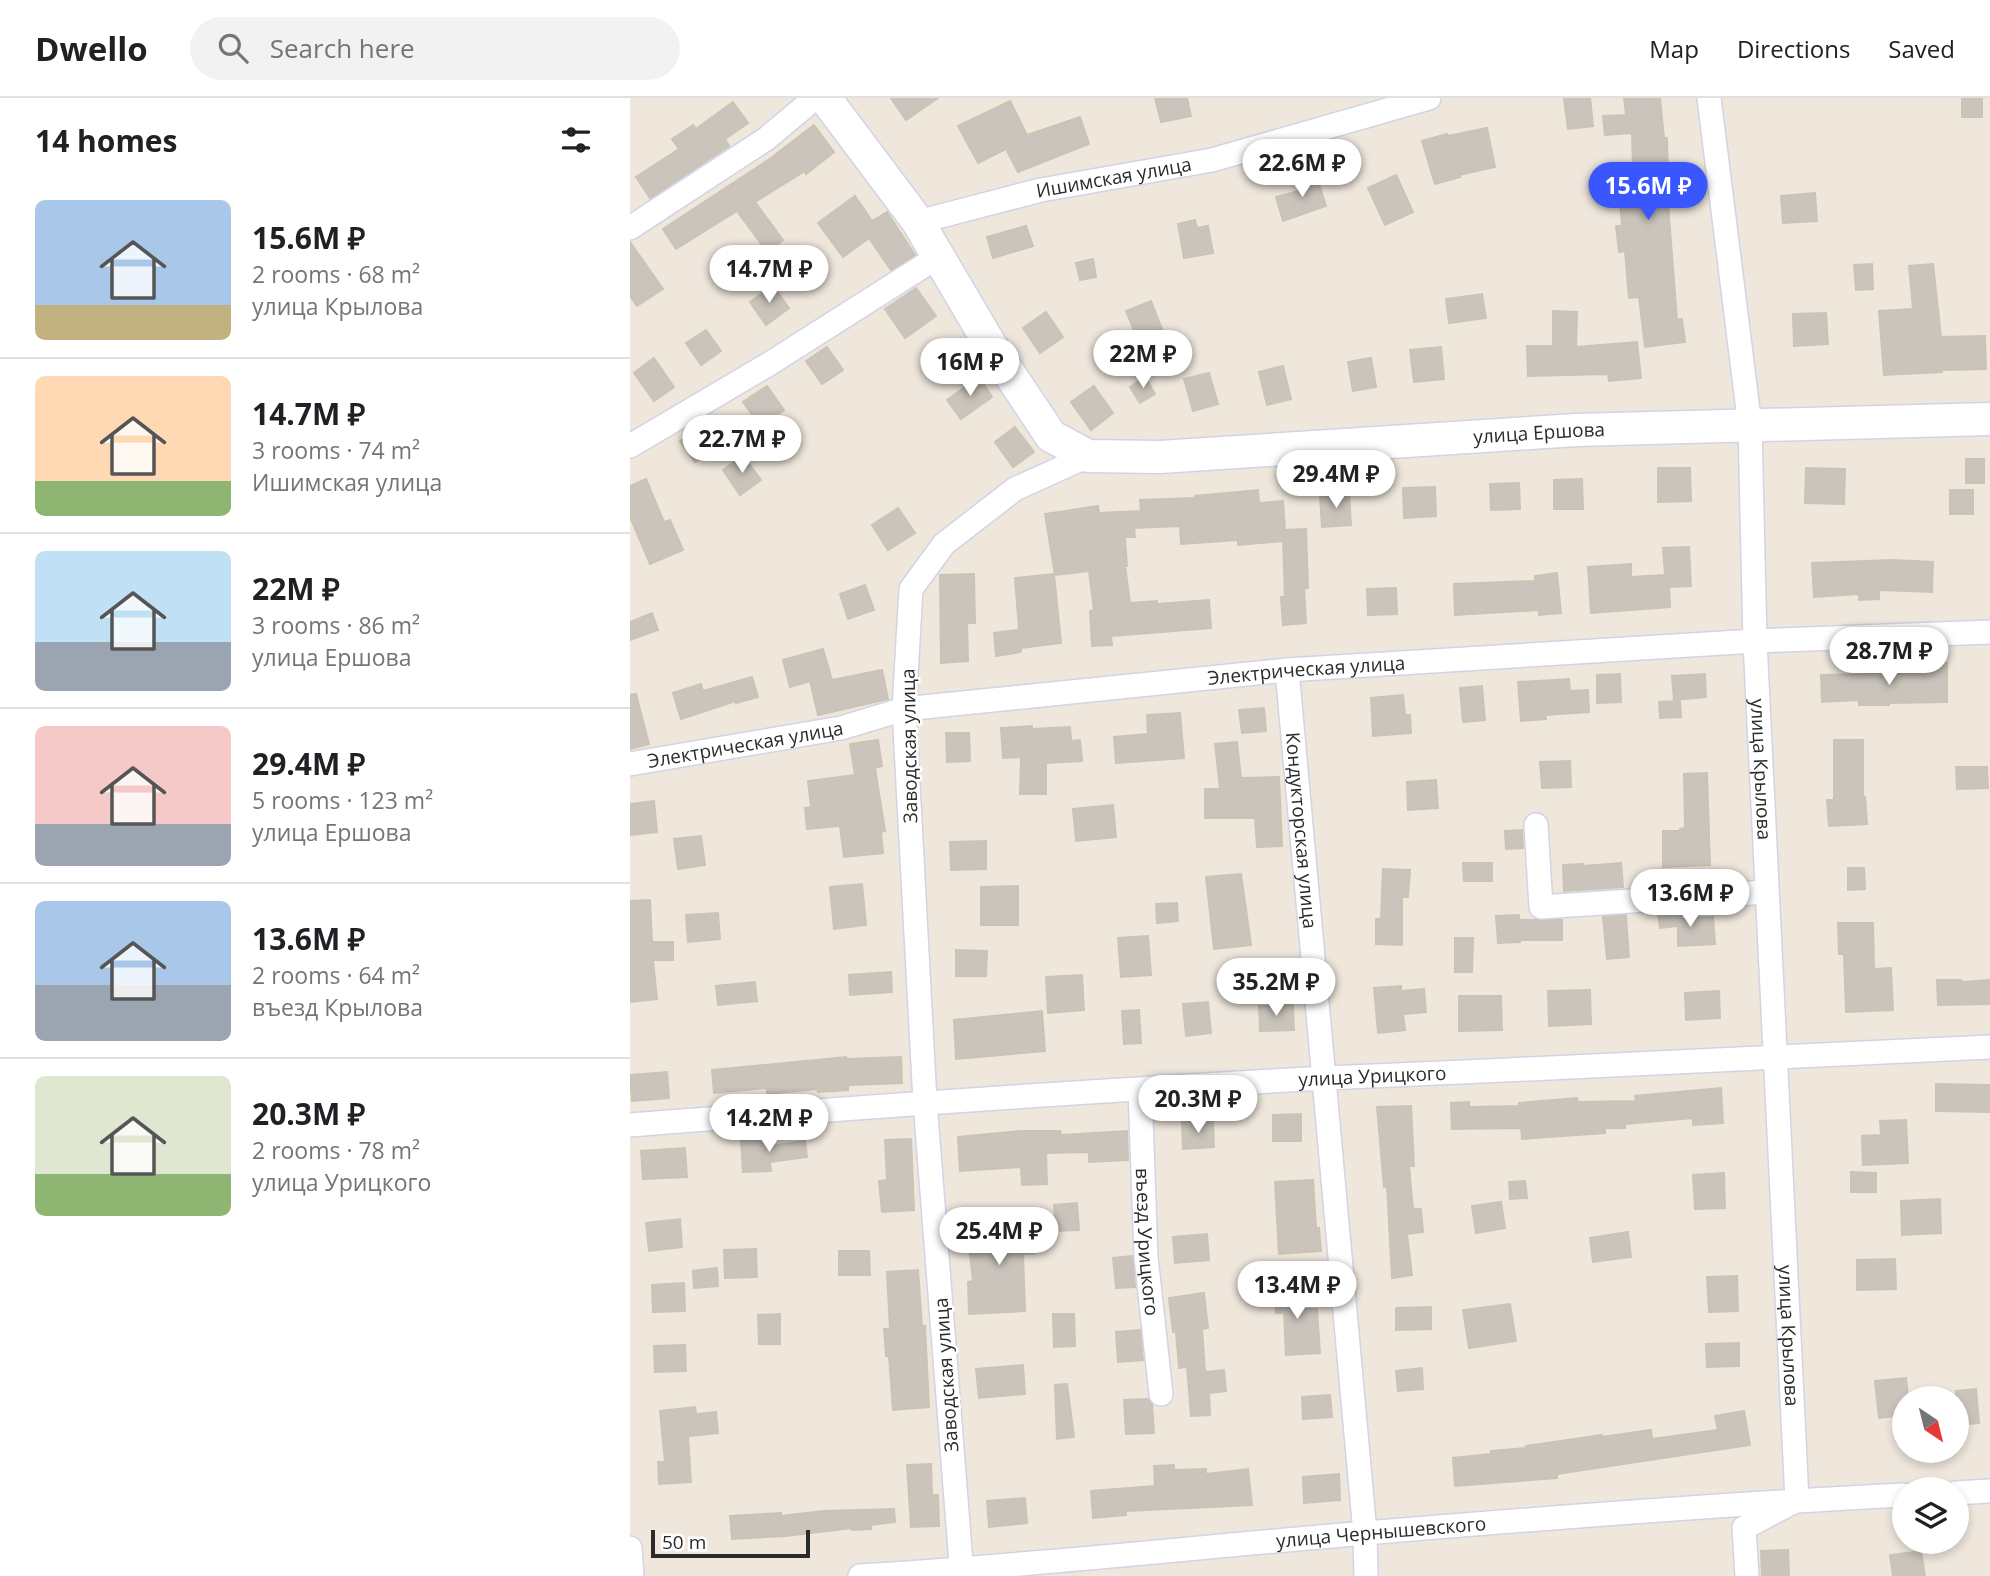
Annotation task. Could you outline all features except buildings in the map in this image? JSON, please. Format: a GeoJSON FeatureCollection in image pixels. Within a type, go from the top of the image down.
{"type":"FeatureCollection","features":[{"type":"Feature","properties":{"kind":"street"},"geometry":{"type":"LineString","coordinates":[[630,228],[766,139],[816,98]]}},
{"type":"Feature","properties":{"kind":"street"},"geometry":{"type":"LineString","coordinates":[[825,98],[918,222],[991,346],[1051,436],[1088,456]]}},
{"type":"Feature","properties":{"kind":"street","name":"Ишимская улица"},"geometry":{"type":"LineString","coordinates":[[918,222],[1041,190],[1212,160],[1429,98]]}},
{"type":"Feature","properties":{"kind":"street","name":"улица Крылова"},"geometry":{"type":"LineString","coordinates":[[1709,98],[1750,426],[1755,641],[1797,1500]]}},
{"type":"Feature","properties":{"kind":"street"},"geometry":{"type":"LineString","coordinates":[[630,446],[769,364],[939,256]]}},
{"type":"Feature","properties":{"kind":"street","name":"улица Ершова"},"geometry":{"type":"LineString","coordinates":[[1088,456],[1160,457],[1576,430],[1990,419]]}},
{"type":"Feature","properties":{"kind":"street","name":"Заводская улица"},"geometry":{"type":"LineString","coordinates":[[961,1573],[925,1102],[904,709],[911,589],[944,544],[1015,489],[1088,456]]}},
{"type":"Feature","properties":{"kind":"street","name":"Электрическая улица"},"geometry":{"type":"LineString","coordinates":[[630,764],[841,728],[904,709],[1287,670],[1755,641],[1990,632]]}},
{"type":"Feature","properties":{"kind":"street","name":"Кондукторская улица"},"geometry":{"type":"LineString","coordinates":[[1287,670],[1365,1533],[1366,1576]]}},
{"type":"Feature","properties":{"kind":"street"},"geometry":{"type":"LineString","coordinates":[[1536,825],[1541,907],[1767,892]]}},
{"type":"Feature","properties":{"kind":"street","name":"улица Урицкого"},"geometry":{"type":"LineString","coordinates":[[630,1125],[925,1102],[1324,1079],[1990,1047]]}},
{"type":"Feature","properties":{"kind":"street","name":"въезд Урицкого"},"geometry":{"type":"LineString","coordinates":[[1140,1090],[1146,1257],[1161,1394]]}},
{"type":"Feature","properties":{"kind":"street"},"geometry":{"type":"LineString","coordinates":[[1969,1492],[1990,1491]]}},
{"type":"Feature","properties":{"kind":"street","name":"улица Чернышевского"},"geometry":{"type":"LineString","coordinates":[[860,1576],[961,1573],[1365,1533],[1797,1500],[1892,1496]]}},
{"type":"Feature","properties":{"kind":"street"},"geometry":{"type":"LineString","coordinates":[[1747,1576],[1744,1528],[1797,1500]]}},
{"type":"Feature","properties":{"kind":"street"},"geometry":{"type":"LineString","coordinates":[[630,1548],[632,1576]]}}]}
